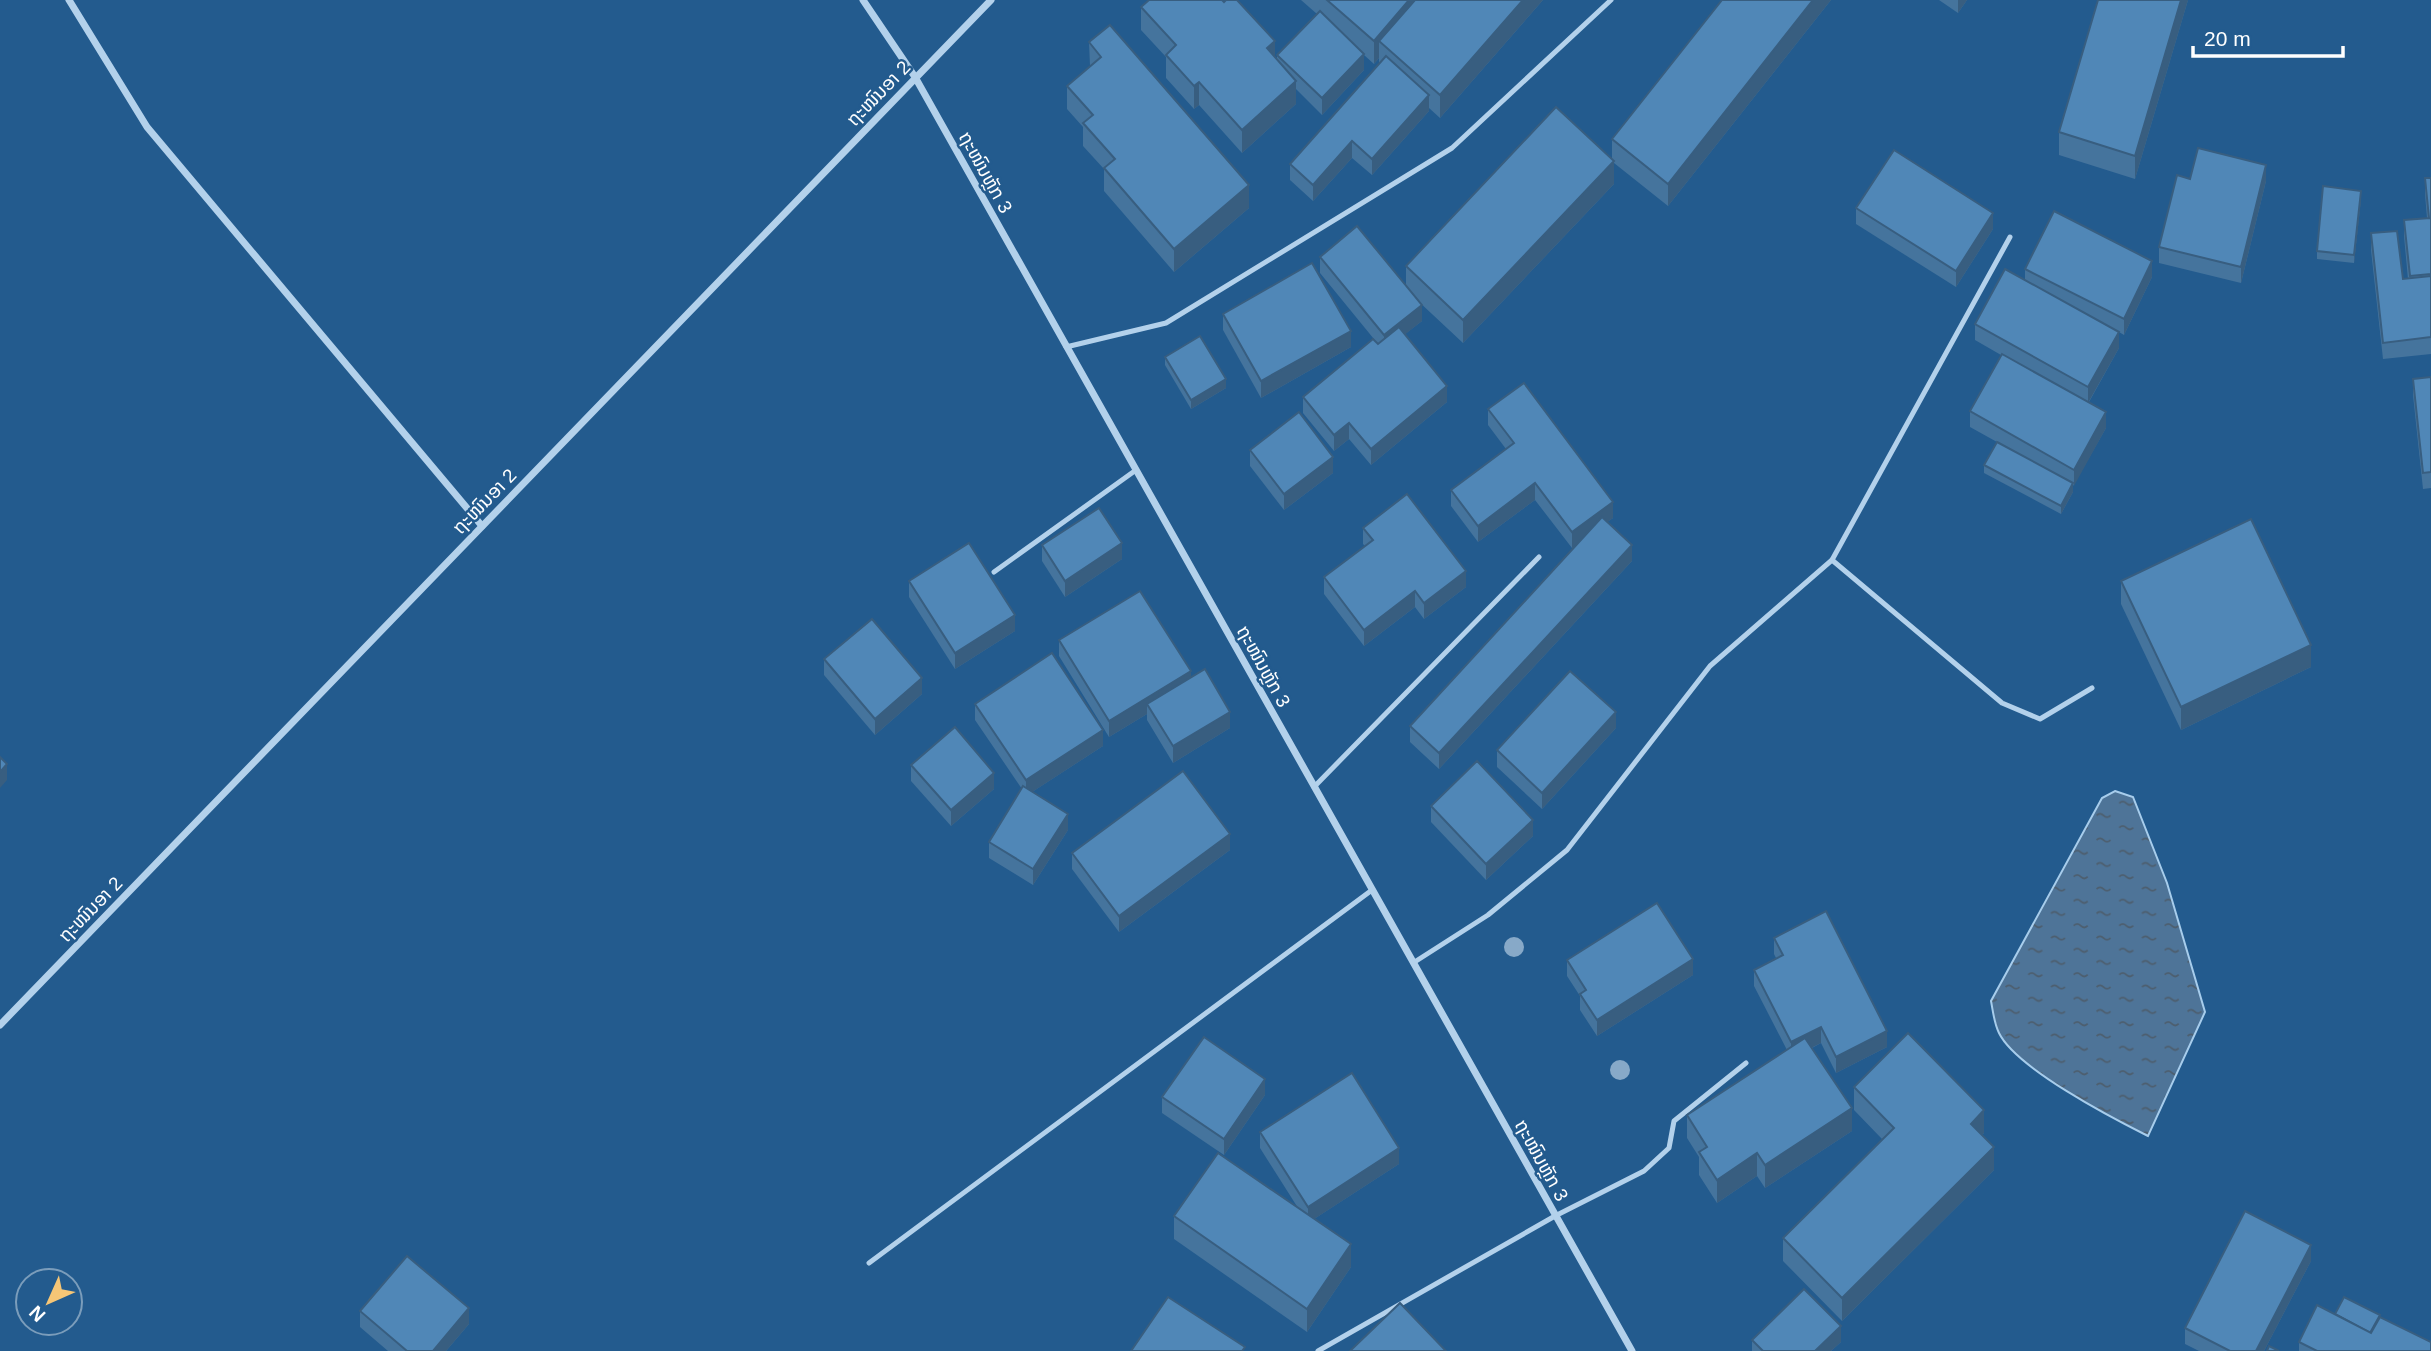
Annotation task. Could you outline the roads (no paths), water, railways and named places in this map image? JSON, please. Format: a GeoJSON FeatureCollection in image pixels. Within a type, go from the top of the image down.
{"type":"FeatureCollection","features":[{"type":"Feature","properties":{"kind":"street"},"geometry":{"type":"LineString","coordinates":[[69,0],[147,127],[482,526]]}},
{"type":"Feature","properties":{"kind":"street","name":"ຖະໜົນຫຼັກ 3"},"geometry":{"type":"LineString","coordinates":[[863,0],[915,77],[1632,1351]]}},
{"type":"Feature","properties":{"kind":"street","name":"ຖະໜົນອາ 2"},"geometry":{"type":"LineString","coordinates":[[0,1025],[992,0]]}},
{"type":"Feature","properties":{"kind":"lane"},"geometry":{"type":"LineString","coordinates":[[1066,347],[1166,323],[1452,148],[1611,0]]}},
{"type":"Feature","properties":{"kind":"lane"},"geometry":{"type":"LineString","coordinates":[[1413,963],[1488,915],[1567,850],[1710,666],[1832,561],[2010,237]]}},
{"type":"Feature","properties":{"kind":"lane"},"geometry":{"type":"LineString","coordinates":[[994,572],[1136,470]]}},
{"type":"Feature","properties":{"kind":"lane"},"geometry":{"type":"LineString","coordinates":[[1314,787],[1539,557]]}},
{"type":"Feature","properties":{"kind":"lane"},"geometry":{"type":"LineString","coordinates":[[1832,561],[2002,703],[2040,719],[2092,688]]}},
{"type":"Feature","properties":{"kind":"lane"},"geometry":{"type":"LineString","coordinates":[[869,1263],[1372,890]]}},
{"type":"Feature","properties":{"kind":"lane"},"geometry":{"type":"LineString","coordinates":[[1318,1351],[1555,1216],[1644,1171],[1669,1148],[1674,1121],[1746,1063]]}},
{"type":"Feature","properties":{"kind":"water"},"geometry":{"type":"Polygon","coordinates":[[[2115,791],[2133,797],[2167,883],[2205,1012],[2148,1136],[2066,1091],[2024,1061],[1999,1033],[1991,1001],[2102,798],[2115,791]]]}}]}
